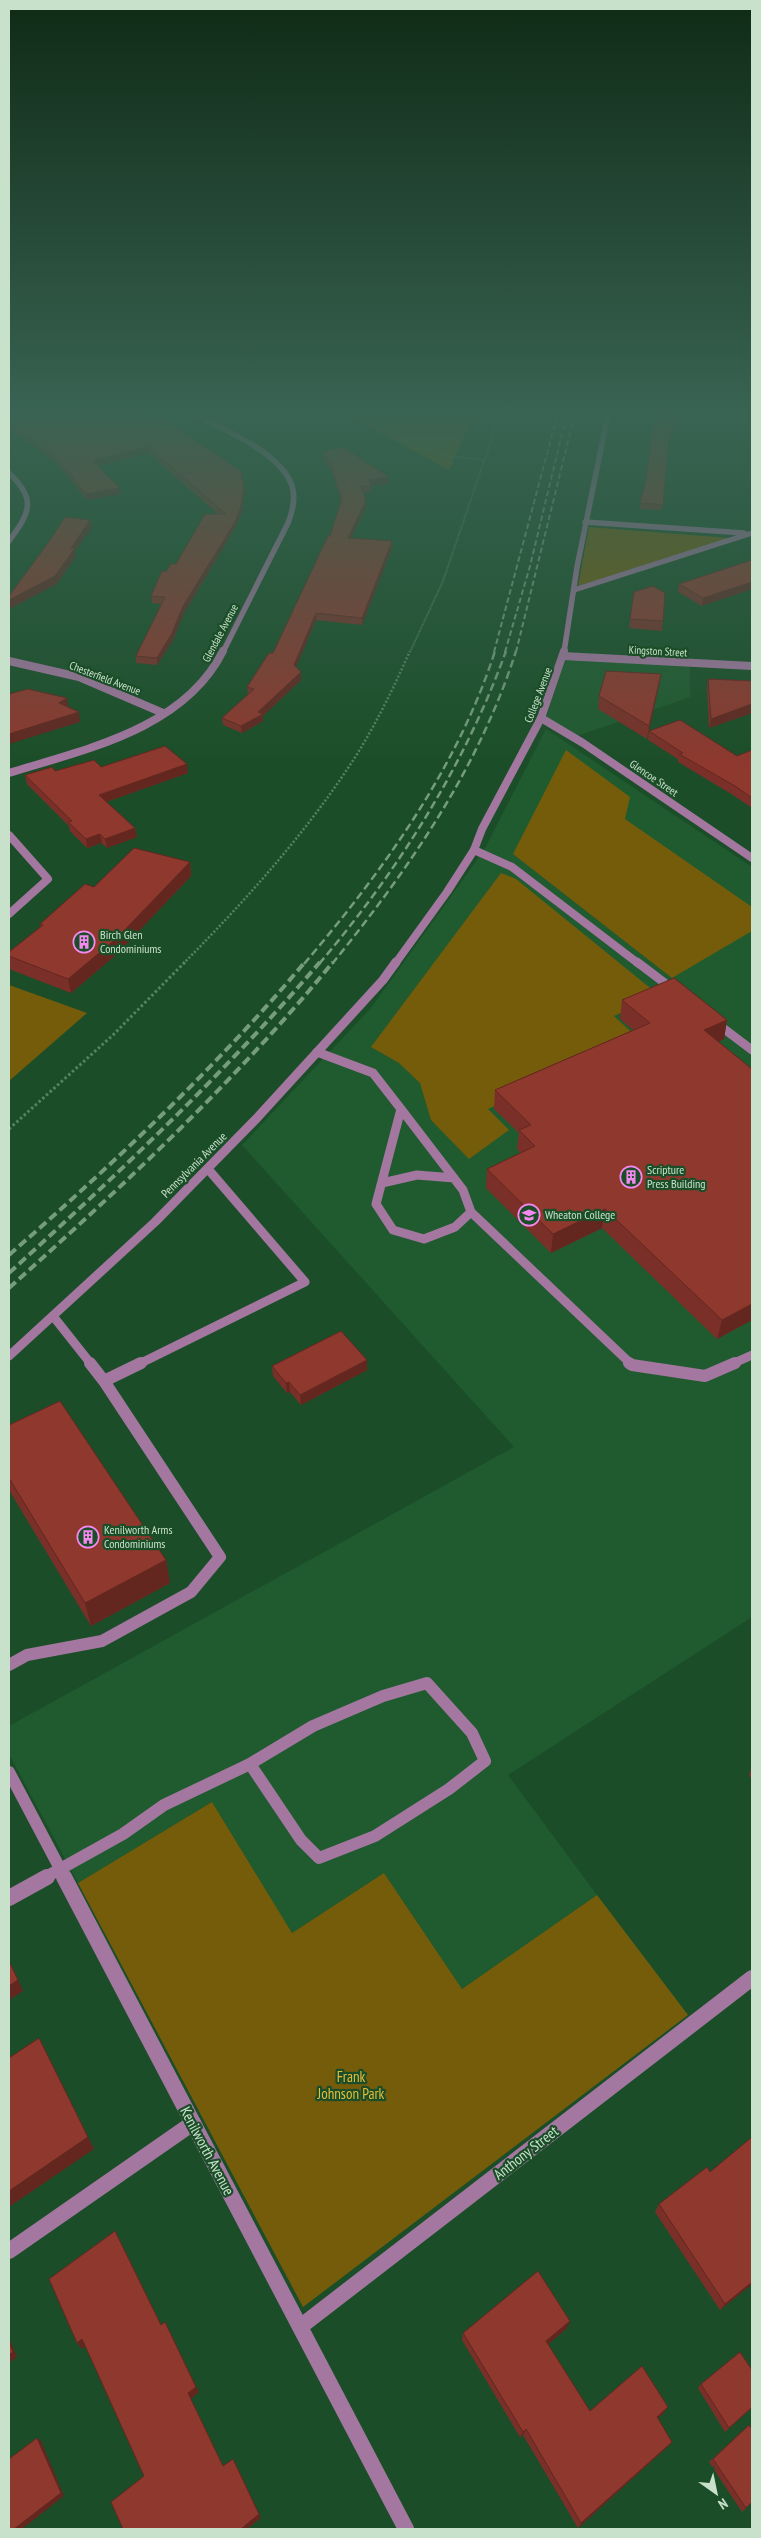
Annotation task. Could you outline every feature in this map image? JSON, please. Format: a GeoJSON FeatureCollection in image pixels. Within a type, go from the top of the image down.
{"type":"FeatureCollection","features":[{"type":"Feature","properties":{"kind":"street"},"geometry":{"type":"LineString","coordinates":[[9,541],[19,527]]}},
{"type":"Feature","properties":{"kind":"street","name":"Glendale Avenue"},"geometry":{"type":"LineString","coordinates":[[9,773],[126,733],[163,713],[191,694],[205,680],[215,666],[286,527]]}},
{"type":"Feature","properties":{"kind":"street","name":"College Avenue"},"geometry":{"type":"LineString","coordinates":[[383,980],[447,892],[474,850],[482,830],[541,718],[563,656],[584,527]]}},
{"type":"Feature","properties":{"kind":"street"},"geometry":{"type":"LineString","coordinates":[[660,527],[751,534]]}},
{"type":"Feature","properties":{"kind":"street"},"geometry":{"type":"LineString","coordinates":[[574,590],[751,534]]}},
{"type":"Feature","properties":{"kind":"street","name":"Kingston Street"},"geometry":{"type":"LineString","coordinates":[[563,656],[752,666]]}},
{"type":"Feature","properties":{"kind":"street","name":"Chesterfield Avenue"},"geometry":{"type":"LineString","coordinates":[[9,661],[79,677],[163,713]]}},
{"type":"Feature","properties":{"kind":"street","name":"Glencoe Street"},"geometry":{"type":"LineString","coordinates":[[541,718],[583,743],[752,858]]}},
{"type":"Feature","properties":{"kind":"street"},"geometry":{"type":"LineString","coordinates":[[9,835],[48,879],[9,914]]}},
{"type":"Feature","properties":{"kind":"street"},"geometry":{"type":"LineString","coordinates":[[474,850],[512,867],[682,997]]}},
{"type":"Feature","properties":{"kind":"street","name":"Pennsylvania Avenue"},"geometry":{"type":"LineString","coordinates":[[9,1356],[208,1169],[383,980]]}},
{"type":"Feature","properties":{"kind":"street"},"geometry":{"type":"LineString","coordinates":[[706,1015],[752,1050]]}},
{"type":"Feature","properties":{"kind":"street"},"geometry":{"type":"LineString","coordinates":[[317,1052],[373,1073],[463,1190],[471,1212],[632,1364],[705,1376],[752,1355]]}},
{"type":"Feature","properties":{"kind":"street"},"geometry":{"type":"LineString","coordinates":[[401,1109],[376,1204],[393,1230],[424,1239],[455,1227],[471,1212]]}},
{"type":"Feature","properties":{"kind":"street"},"geometry":{"type":"LineString","coordinates":[[104,1381],[305,1282],[208,1169]]}},
{"type":"Feature","properties":{"kind":"street"},"geometry":{"type":"LineString","coordinates":[[382,1183],[403,1175],[432,1174],[454,1178]]}},
{"type":"Feature","properties":{"kind":"street"},"geometry":{"type":"LineString","coordinates":[[9,1665],[27,1655],[102,1641],[191,1592],[220,1557],[104,1381],[53,1316]]}},
{"type":"Feature","properties":{"kind":"street"},"geometry":{"type":"LineString","coordinates":[[9,1898],[123,1834],[164,1805],[250,1764],[313,1726],[383,1696],[426,1683],[472,1733],[485,1761],[449,1789],[376,1836],[319,1858],[300,1840],[250,1764]]}},
{"type":"Feature","properties":{"kind":"street","name":"Kenilworth Avenue"},"geometry":{"type":"LineString","coordinates":[[9,1772],[406,2529]]}},
{"type":"Feature","properties":{"kind":"street","name":"Anthony Street"},"geometry":{"type":"LineString","coordinates":[[300,2327],[752,1978]]}},
{"type":"Feature","properties":{"kind":"street"},"geometry":{"type":"LineString","coordinates":[[9,2251],[193,2123]]}},
{"type":"Feature","properties":{"kind":"path"},"geometry":{"type":"LineString","coordinates":[[9,1129],[113,1035],[234,912],[282,858],[348,768],[384,707],[443,581],[462,527]]}},
{"type":"Feature","properties":{"kind":"shaded area"},"geometry":{"type":"Polygon","coordinates":[[[565,657],[690,664],[690,697],[577,736],[546,718],[565,657]]]}},
{"type":"Feature","properties":{"kind":"shaded area"},"geometry":{"type":"Polygon","coordinates":[[[546,729],[752,867],[752,1617],[508,1775],[597,1895],[462,1989],[384,1873],[292,1933],[212,1802],[78,1883],[9,1754],[9,1726],[514,1447],[242,1145],[371,1008],[484,850],[546,729]]]}},
{"type":"Feature","properties":{"kind":"green space"},"geometry":{"type":"Polygon","coordinates":[[[589,527],[730,538],[578,586],[589,527]]]}},
{"type":"Feature","properties":{"kind":"green space"},"geometry":{"type":"Polygon","coordinates":[[[566,750],[630,797],[625,819],[752,907],[752,931],[672,978],[513,854],[566,750]]]}},
{"type":"Feature","properties":{"kind":"green space"},"geometry":{"type":"Polygon","coordinates":[[[501,873],[516,879],[660,996],[614,1016],[640,1040],[488,1109],[509,1130],[469,1159],[431,1120],[420,1083],[399,1063],[371,1047],[501,873]]]}},
{"type":"Feature","properties":{"kind":"green space"},"geometry":{"type":"Polygon","coordinates":[[[9,985],[87,1013],[9,1081],[9,985]]]}},
{"type":"Feature","properties":{"kind":"green space","name":"Frank Johnson Park"},"geometry":{"type":"Polygon","coordinates":[[[212,1802],[292,1933],[384,1873],[462,1989],[597,1895],[688,2015],[303,2307],[78,1883],[212,1802]]]}},
{"type":"Feature","properties":{"kind":"building"},"geometry":{"type":"Polygon","coordinates":[[[58,527],[85,527],[71,548],[75,548],[55,576],[9,600],[9,596],[58,527]]]}},
{"type":"Feature","properties":{"kind":"building"},"geometry":{"type":"Polygon","coordinates":[[[197,527],[232,527],[183,606],[172,633],[157,658],[136,656],[165,597],[151,596],[162,571],[166,572],[171,564],[176,564],[197,527]]]}},
{"type":"Feature","properties":{"kind":"building"},"geometry":{"type":"Polygon","coordinates":[[[333,527],[353,527],[348,538],[392,541],[362,618],[316,613],[294,665],[301,672],[258,712],[263,714],[241,726],[222,718],[254,689],[247,687],[269,653],[273,653],[328,536],[330,536],[333,527]]]}},
{"type":"Feature","properties":{"kind":"building"},"geometry":{"type":"Polygon","coordinates":[[[752,560],[752,582],[703,598],[679,584],[752,560]]]}},
{"type":"Feature","properties":{"kind":"building"},"geometry":{"type":"Polygon","coordinates":[[[653,586],[665,593],[663,621],[630,619],[634,592],[653,586]]]}},
{"type":"Feature","properties":{"kind":"building"},"geometry":{"type":"Polygon","coordinates":[[[606,671],[661,674],[649,726],[599,696],[606,671]]]}},
{"type":"Feature","properties":{"kind":"building"},"geometry":{"type":"Polygon","coordinates":[[[708,679],[752,681],[752,704],[711,719],[708,679]]]}},
{"type":"Feature","properties":{"kind":"building"},"geometry":{"type":"Polygon","coordinates":[[[28,689],[67,698],[59,703],[79,712],[9,734],[9,694],[28,689]]]}},
{"type":"Feature","properties":{"kind":"building"},"geometry":{"type":"Polygon","coordinates":[[[680,720],[737,756],[752,750],[752,798],[735,786],[679,754],[683,753],[649,731],[680,720]]]}},
{"type":"Feature","properties":{"kind":"building"},"geometry":{"type":"Polygon","coordinates":[[[165,746],[187,764],[99,795],[135,828],[105,839],[100,834],[86,839],[68,822],[72,821],[25,775],[52,767],[55,771],[94,760],[101,767],[165,746]]]}},
{"type":"Feature","properties":{"kind":"building"},"geometry":{"type":"Polygon","coordinates":[[[134,848],[190,862],[116,939],[68,979],[9,956],[9,952],[43,925],[40,924],[85,884],[94,887],[134,848]]]}},
{"type":"Feature","properties":{"kind":"building","name":"Scripture Press Building"},"geometry":{"type":"Polygon","coordinates":[[[674,978],[727,1020],[704,1030],[752,1069],[752,1304],[722,1320],[605,1209],[553,1234],[487,1169],[535,1146],[519,1130],[531,1125],[495,1090],[650,1023],[622,1000],[674,978]]]}},
{"type":"Feature","properties":{"kind":"building"},"geometry":{"type":"Polygon","coordinates":[[[341,1331],[367,1360],[300,1395],[289,1382],[286,1383],[272,1366],[341,1331]]]}},
{"type":"Feature","properties":{"kind":"building","name":"Kenilworth Arms Condominiums"},"geometry":{"type":"Polygon","coordinates":[[[60,1401],[166,1560],[85,1603],[9,1478],[9,1425],[60,1401]]]}},
{"type":"Feature","properties":{"kind":"building"},"geometry":{"type":"Polygon","coordinates":[[[9,1961],[18,1980],[9,1986],[9,1961]]]}},
{"type":"Feature","properties":{"kind":"building"},"geometry":{"type":"Polygon","coordinates":[[[39,2038],[88,2137],[9,2191],[9,2058],[39,2038]]]}},
{"type":"Feature","properties":{"kind":"building"},"geometry":{"type":"Polygon","coordinates":[[[752,2137],[752,2282],[725,2304],[659,2204],[707,2167],[710,2172],[752,2137]]]}},
{"type":"Feature","properties":{"kind":"building"},"geometry":{"type":"Polygon","coordinates":[[[115,2231],[161,2325],[165,2322],[196,2387],[188,2393],[223,2466],[233,2459],[259,2514],[241,2529],[123,2529],[111,2502],[144,2476],[82,2339],[77,2343],[49,2279],[115,2231]]]}},
{"type":"Feature","properties":{"kind":"building"},"geometry":{"type":"Polygon","coordinates":[[[538,2271],[570,2321],[546,2341],[590,2411],[642,2366],[668,2407],[657,2417],[672,2442],[581,2523],[526,2429],[523,2432],[463,2333],[538,2271]]]}},
{"type":"Feature","properties":{"kind":"building"},"geometry":{"type":"Polygon","coordinates":[[[9,2343],[13,2352],[9,2355],[9,2343]]]}},
{"type":"Feature","properties":{"kind":"building"},"geometry":{"type":"Polygon","coordinates":[[[740,2352],[752,2370],[752,2407],[729,2428],[701,2384],[740,2352]]]}},
{"type":"Feature","properties":{"kind":"building"},"geometry":{"type":"Polygon","coordinates":[[[749,2425],[752,2429],[752,2502],[746,2508],[713,2459],[749,2425]]]}},
{"type":"Feature","properties":{"kind":"building"},"geometry":{"type":"Polygon","coordinates":[[[37,2438],[61,2493],[14,2529],[9,2529],[9,2459],[37,2438]]]}},
{"type":"Feature","properties":{"kind":"railway"},"geometry":{"type":"LineString","coordinates":[[494,652],[527,527]]}},
{"type":"Feature","properties":{"kind":"railway"},"geometry":{"type":"LineString","coordinates":[[505,652],[539,527]]}},
{"type":"Feature","properties":{"kind":"railway"},"geometry":{"type":"LineString","coordinates":[[516,652],[547,527]]}},
{"type":"Feature","properties":{"kind":"railway"},"geometry":{"type":"LineString","coordinates":[[304,964],[362,892],[415,816],[461,736],[495,651]]}},
{"type":"Feature","properties":{"kind":"railway"},"geometry":{"type":"LineString","coordinates":[[319,964],[376,892],[427,815],[471,735],[506,651]]}},
{"type":"Feature","properties":{"kind":"railway"},"geometry":{"type":"LineString","coordinates":[[332,964],[388,891],[439,816],[482,736],[501,694],[516,651]]}},
{"type":"Feature","properties":{"kind":"railway"},"geometry":{"type":"LineString","coordinates":[[9,1255],[163,1114],[236,1040],[305,962]]}},
{"type":"Feature","properties":{"kind":"railway"},"geometry":{"type":"LineString","coordinates":[[9,1273],[208,1084],[320,962]]}},
{"type":"Feature","properties":{"kind":"railway"},"geometry":{"type":"LineString","coordinates":[[9,1288],[94,1211],[218,1091],[296,1006],[333,962]]}},
{"type":"Feature","properties":{"kind":"place","name":"Birch Glen Condominiums"},"geometry":{"type":"Point","coordinates":[84,942]}},
{"type":"Feature","properties":{"kind":"place","name":"Scripture Press Building"},"geometry":{"type":"Point","coordinates":[631,1177]}},
{"type":"Feature","properties":{"kind":"place","name":"Wheaton College"},"geometry":{"type":"Point","coordinates":[529,1215]}},
{"type":"Feature","properties":{"kind":"place","name":"Kenilworth Arms Condominiums"},"geometry":{"type":"Point","coordinates":[88,1537]}}]}
